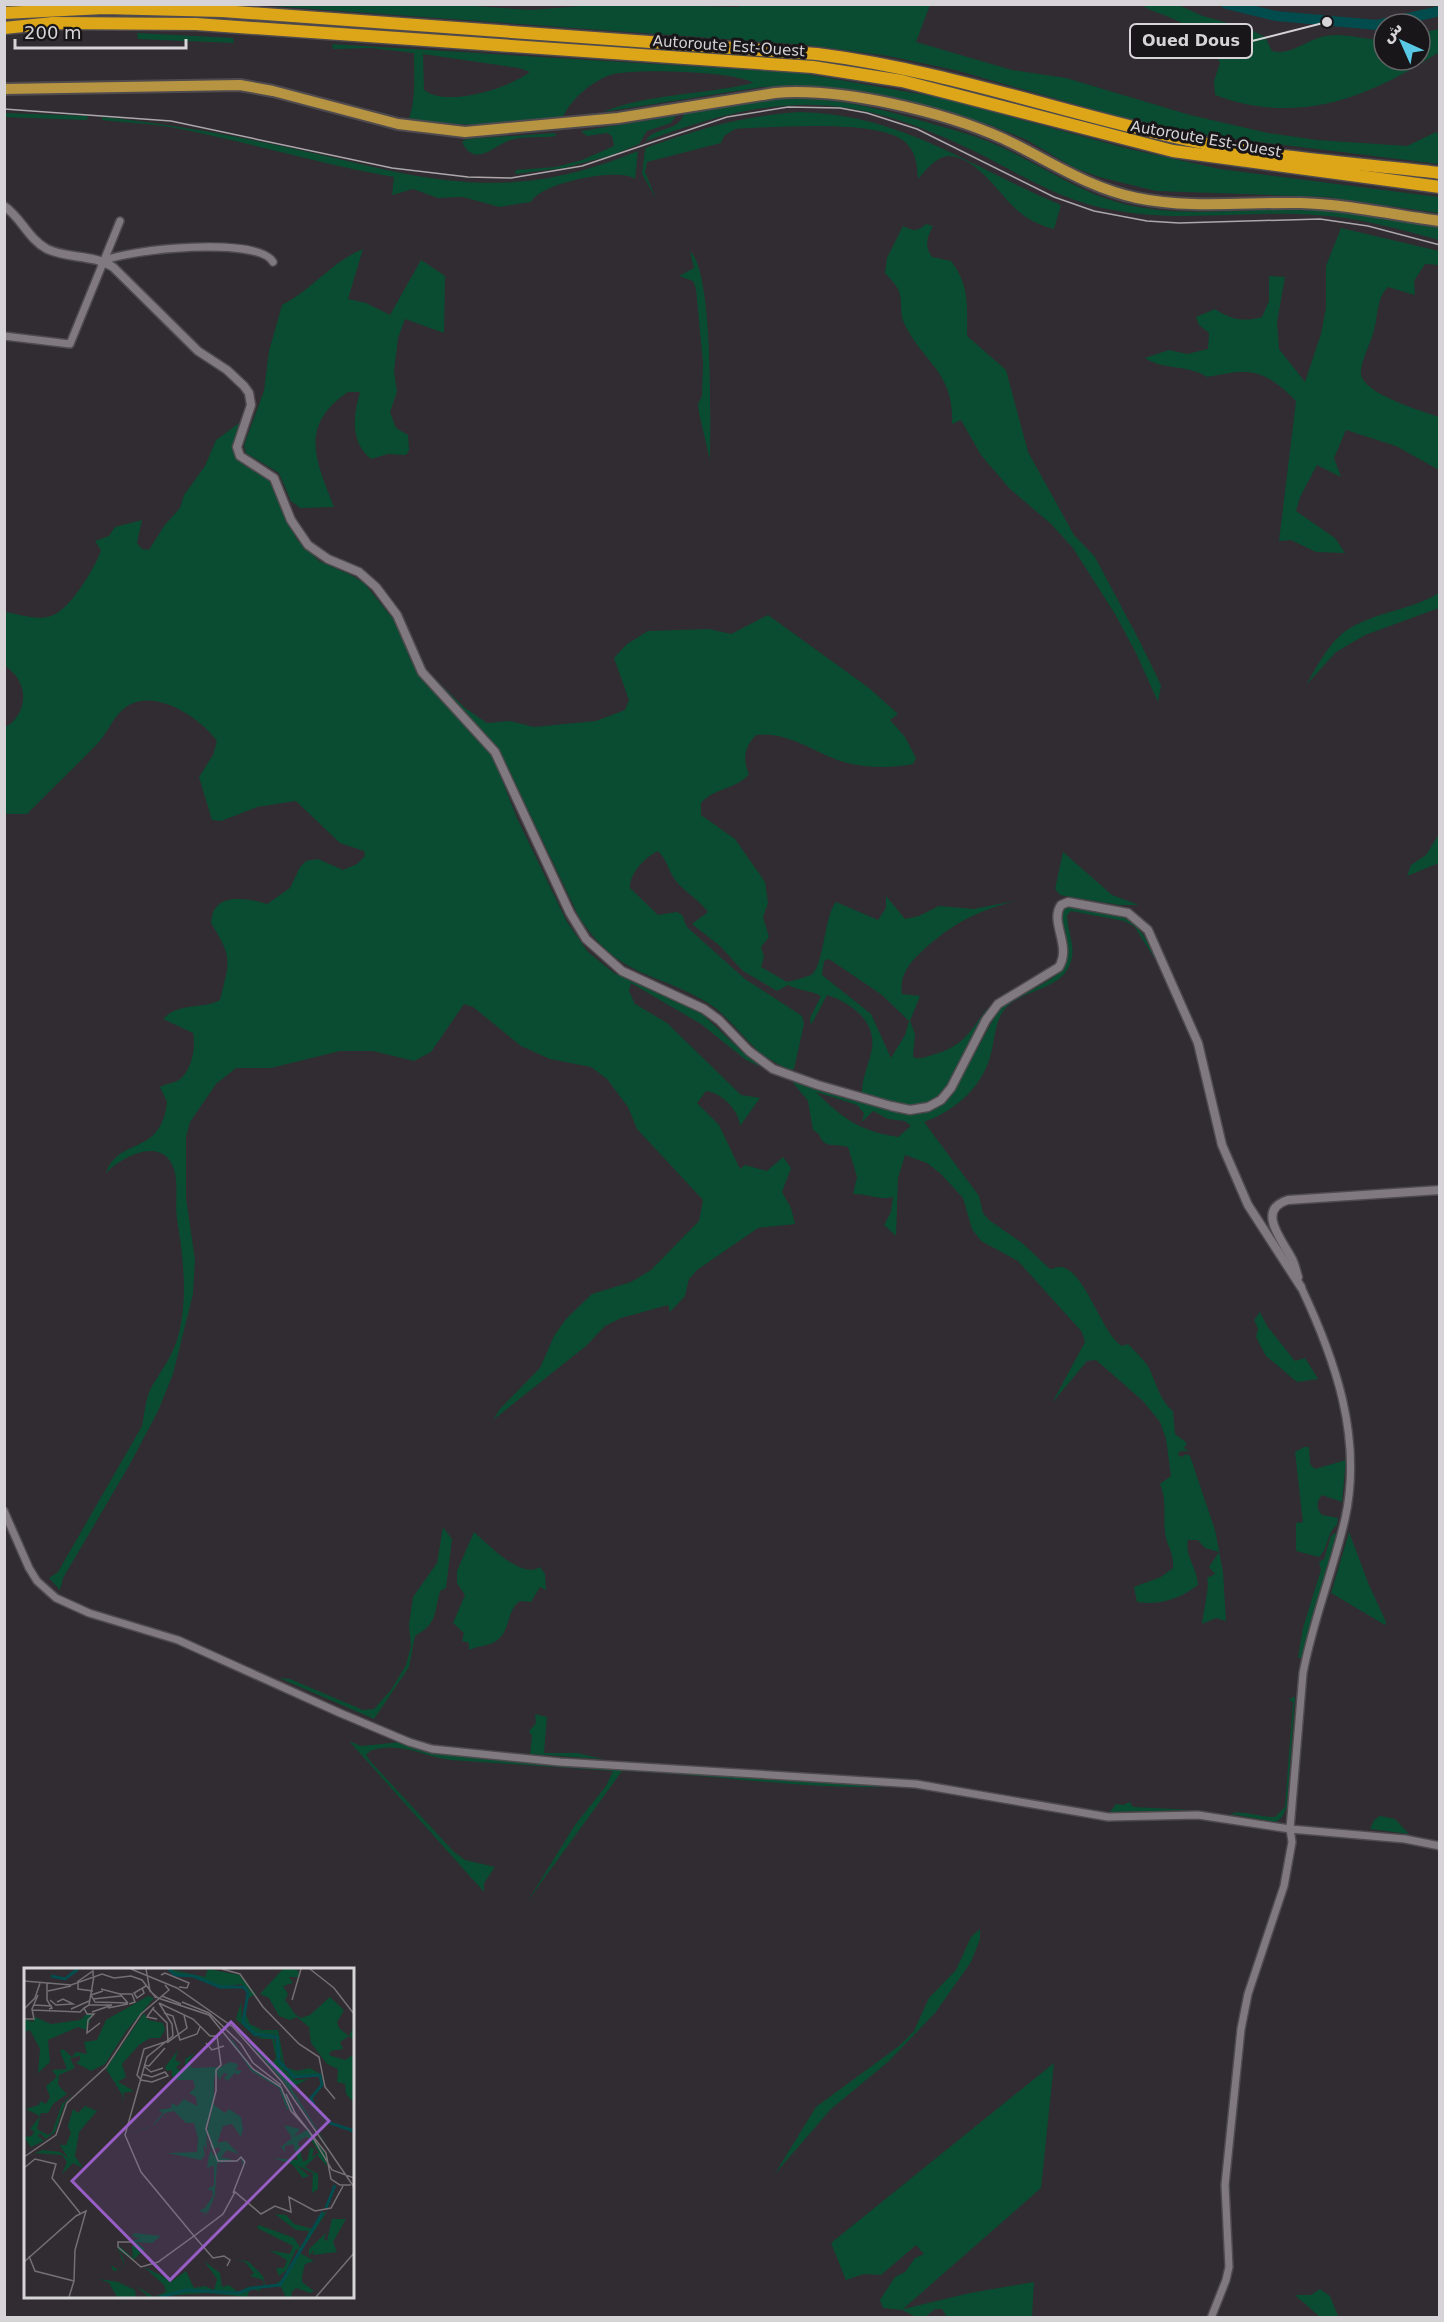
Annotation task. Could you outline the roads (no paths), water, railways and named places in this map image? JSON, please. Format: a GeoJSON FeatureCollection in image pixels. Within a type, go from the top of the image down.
{"type":"FeatureCollection","features":[{"type":"Feature","properties":{"kind":"highway","name":"Autoroute Est-Ouest"},"geometry":{"type":"LineString","coordinates":[[4,13],[104,8],[222,11],[817,54],[887,64],[933,74],[1189,140],[1299,157],[1440,173]]}},
{"type":"Feature","properties":{"kind":"highway","name":"Autoroute Est-Ouest"},"geometry":{"type":"LineString","coordinates":[[4,28],[53,23],[196,24],[813,67],[902,81],[1173,151],[1440,187]]}},
{"type":"Feature","properties":{"kind":"main road"},"geometry":{"type":"LineString","coordinates":[[4,89],[240,85],[273,91],[398,124],[430,130],[465,132],[606,120],[775,93],[826,93],[885,103],[980,129],[1008,141],[1072,176],[1135,198],[1190,205],[1322,205],[1440,221]]}},
{"type":"Feature","properties":{"kind":"street"},"geometry":{"type":"LineString","coordinates":[[4,206],[17,216],[26,231],[46,248],[104,261],[127,279],[194,348],[227,370],[244,386],[249,393],[250,405],[237,447],[240,456],[274,478],[291,520],[308,545],[328,559],[359,572],[376,587],[397,615],[408,635],[416,660],[427,678],[495,752],[575,923],[607,960],[636,979],[704,1009],[719,1020],[749,1051],[773,1069],[879,1103],[903,1109],[922,1109],[941,1100],[951,1088],[986,1020],[998,1004],[1059,968],[1064,949],[1057,915],[1060,905],[1068,902],[1128,914],[1148,930],[1198,1043],[1222,1145],[1248,1205],[1300,1287],[1319,1325],[1337,1377],[1349,1435],[1352,1475],[1345,1517],[1307,1648],[1290,1829],[1292,1842],[1284,1886],[1244,2012],[1225,2185],[1229,2267],[1211,2318]]}},
{"type":"Feature","properties":{"kind":"street"},"geometry":{"type":"LineString","coordinates":[[4,336],[70,344],[120,221]]}},
{"type":"Feature","properties":{"kind":"street"},"geometry":{"type":"LineString","coordinates":[[104,261],[117,254],[182,247],[219,246],[264,253],[273,262]]}},
{"type":"Feature","properties":{"kind":"street"},"geometry":{"type":"LineString","coordinates":[[1300,1287],[1293,1260],[1273,1224],[1273,1211],[1280,1203],[1288,1200],[1346,1195],[1440,1190]]}},
{"type":"Feature","properties":{"kind":"street"},"geometry":{"type":"LineString","coordinates":[[4,1511],[29,1568],[38,1581],[56,1598],[88,1613],[178,1640],[340,1713],[409,1742],[432,1749],[560,1762],[916,1784],[1108,1817],[1198,1815],[1290,1829],[1405,1839],[1440,1846]]}},
{"type":"Feature","properties":{"kind":"waterway"},"geometry":{"type":"LineString","coordinates":[[1226,4],[1276,16],[1377,25],[1440,11]]}},
{"type":"Feature","properties":{"kind":"railway"},"geometry":{"type":"LineString","coordinates":[[4,109],[171,121],[392,168],[468,177],[511,178],[582,166],[727,117],[788,107],[840,108],[867,113],[917,129],[1054,197],[1094,211],[1147,221],[1179,223],[1320,219],[1368,226],[1440,245]]}},
{"type":"Feature","properties":{"kind":"place","name":"Oued Dous"},"geometry":{"type":"Point","coordinates":[1327,22]}}]}
